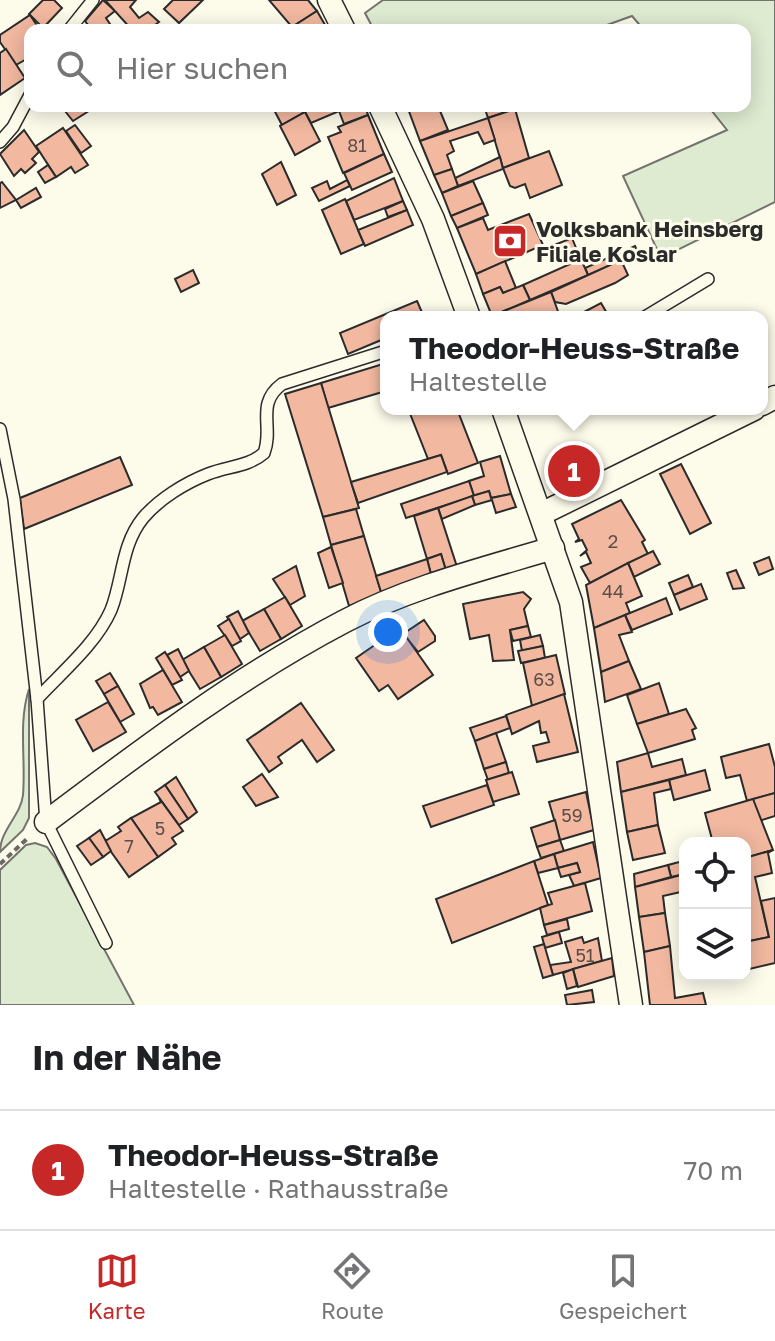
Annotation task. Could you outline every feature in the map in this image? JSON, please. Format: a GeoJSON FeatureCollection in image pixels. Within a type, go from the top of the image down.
{"type":"FeatureCollection","features":[{"type":"Feature","properties":{"kind":"street"},"geometry":{"type":"LineString","coordinates":[[329,0],[341,24]]}},
{"type":"Feature","properties":{"kind":"street"},"geometry":{"type":"LineString","coordinates":[[383,112],[433,219],[467,311]]}},
{"type":"Feature","properties":{"kind":"street"},"geometry":{"type":"LineString","coordinates":[[505,415],[571,602],[631,1005]]}},
{"type":"Feature","properties":{"kind":"street"},"geometry":{"type":"LineString","coordinates":[[541,514],[742,415]]}},
{"type":"Feature","properties":{"kind":"street"},"geometry":{"type":"LineString","coordinates":[[46,822],[191,714],[346,621],[419,588],[553,548]]}},
{"type":"Feature","properties":{"kind":"lane"},"geometry":{"type":"LineString","coordinates":[[74,24],[93,0]]}},
{"type":"Feature","properties":{"kind":"lane"},"geometry":{"type":"LineString","coordinates":[[0,142],[13,127],[24,106]]}},
{"type":"Feature","properties":{"kind":"lane"},"geometry":{"type":"LineString","coordinates":[[655,311],[708,279]]}},
{"type":"Feature","properties":{"kind":"lane"},"geometry":{"type":"LineString","coordinates":[[37,699],[104,623],[113,603],[128,547],[142,519],[181,487],[210,473],[248,463],[264,453],[267,443],[265,408],[272,391],[282,384],[380,353]]}},
{"type":"Feature","properties":{"kind":"lane"},"geometry":{"type":"LineString","coordinates":[[0,429],[14,499],[37,699],[46,822],[106,943]]}},
{"type":"Feature","properties":{"kind":"path"},"geometry":{"type":"LineString","coordinates":[[0,864],[46,822]]}},
{"type":"Feature","properties":{"kind":"green space"},"geometry":{"type":"Polygon","coordinates":[[[383,0],[775,0],[775,202],[661,258],[623,176],[727,130],[713,112],[751,112],[751,24],[639,24],[632,16],[610,24],[371,24],[365,13],[383,0]]]}},
{"type":"Feature","properties":{"kind":"green space"},"geometry":{"type":"Polygon","coordinates":[[[29,689],[29,818],[23,830],[0,852],[3,837],[19,809],[23,795],[23,728],[29,689]]]}},
{"type":"Feature","properties":{"kind":"green space"},"geometry":{"type":"Polygon","coordinates":[[[35,843],[47,847],[56,859],[134,1005],[0,1005],[0,870],[26,845],[35,843]]]}},
{"type":"Feature","properties":{"kind":"building"},"geometry":{"type":"Polygon","coordinates":[[[43,0],[54,0],[62,8],[47,24],[39,24],[29,14],[43,0]]]}},
{"type":"Feature","properties":{"kind":"building"},"geometry":{"type":"Polygon","coordinates":[[[103,0],[115,11],[106,18],[110,24],[87,24],[85,21],[103,0]]]}},
{"type":"Feature","properties":{"kind":"building"},"geometry":{"type":"Polygon","coordinates":[[[105,0],[136,0],[130,7],[139,18],[148,12],[159,22],[156,24],[127,24],[105,0]]]}},
{"type":"Feature","properties":{"kind":"building"},"geometry":{"type":"Polygon","coordinates":[[[173,0],[203,0],[179,23],[164,9],[173,0]]]}},
{"type":"Feature","properties":{"kind":"building"},"geometry":{"type":"Polygon","coordinates":[[[269,0],[308,0],[317,11],[297,24],[289,24],[269,0]]]}},
{"type":"Feature","properties":{"kind":"building"},"geometry":{"type":"Polygon","coordinates":[[[317,11],[325,24],[297,24],[317,11]]]}},
{"type":"Feature","properties":{"kind":"building"},"geometry":{"type":"Polygon","coordinates":[[[30,15],[36,24],[24,24],[24,60],[16,65],[0,42],[0,35],[30,15]]]}},
{"type":"Feature","properties":{"kind":"building"},"geometry":{"type":"Polygon","coordinates":[[[6,49],[24,79],[0,95],[0,53],[6,49]]]}},
{"type":"Feature","properties":{"kind":"building"},"geometry":{"type":"Polygon","coordinates":[[[66,112],[87,112],[73,121],[66,112]]]}},
{"type":"Feature","properties":{"kind":"building"},"geometry":{"type":"Polygon","coordinates":[[[275,112],[305,112],[282,125],[275,112]]]}},
{"type":"Feature","properties":{"kind":"building"},"geometry":{"type":"Polygon","coordinates":[[[305,112],[337,112],[311,123],[305,112]]]}},
{"type":"Feature","properties":{"kind":"building"},"geometry":{"type":"Polygon","coordinates":[[[305,112],[320,141],[295,155],[280,126],[305,112]]]}},
{"type":"Feature","properties":{"kind":"building"},"geometry":{"type":"Polygon","coordinates":[[[339,112],[367,112],[368,115],[344,124],[339,112]]]}},
{"type":"Feature","properties":{"kind":"building"},"geometry":{"type":"Polygon","coordinates":[[[409,112],[440,112],[448,130],[420,141],[409,112]]]}},
{"type":"Feature","properties":{"kind":"building"},"geometry":{"type":"Polygon","coordinates":[[[486,112],[506,112],[488,118],[486,112]]]}},
{"type":"Feature","properties":{"kind":"building"},"geometry":{"type":"Polygon","coordinates":[[[516,112],[529,158],[503,168],[488,118],[516,112]]]}},
{"type":"Feature","properties":{"kind":"building"},"geometry":{"type":"Polygon","coordinates":[[[368,115],[384,154],[343,173],[328,137],[341,132],[338,127],[368,115]]]}},
{"type":"Feature","properties":{"kind":"building"},"geometry":{"type":"Polygon","coordinates":[[[488,118],[495,140],[484,144],[478,132],[450,141],[454,151],[447,155],[452,169],[434,175],[420,141],[488,118]]]}},
{"type":"Feature","properties":{"kind":"building"},"geometry":{"type":"Polygon","coordinates":[[[75,125],[91,146],[81,153],[66,131],[75,125]]]}},
{"type":"Feature","properties":{"kind":"building"},"geometry":{"type":"Polygon","coordinates":[[[63,128],[88,165],[75,173],[71,167],[56,177],[36,146],[63,128]]]}},
{"type":"Feature","properties":{"kind":"building"},"geometry":{"type":"Polygon","coordinates":[[[24,130],[39,152],[32,159],[36,163],[25,173],[21,169],[14,176],[0,154],[24,130]]]}},
{"type":"Feature","properties":{"kind":"building"},"geometry":{"type":"Polygon","coordinates":[[[549,151],[562,185],[530,198],[525,184],[515,188],[510,186],[503,168],[549,151]]]}},
{"type":"Feature","properties":{"kind":"building"},"geometry":{"type":"Polygon","coordinates":[[[384,154],[392,172],[352,190],[344,173],[384,154]]]}},
{"type":"Feature","properties":{"kind":"building"},"geometry":{"type":"Polygon","coordinates":[[[500,157],[503,169],[458,186],[455,178],[500,157]]]}},
{"type":"Feature","properties":{"kind":"building"},"geometry":{"type":"Polygon","coordinates":[[[281,162],[296,195],[277,205],[262,174],[281,162]]]}},
{"type":"Feature","properties":{"kind":"building"},"geometry":{"type":"Polygon","coordinates":[[[48,165],[56,177],[45,183],[38,172],[48,165]]]}},
{"type":"Feature","properties":{"kind":"building"},"geometry":{"type":"Polygon","coordinates":[[[452,169],[458,186],[442,193],[434,175],[452,169]]]}},
{"type":"Feature","properties":{"kind":"building"},"geometry":{"type":"Polygon","coordinates":[[[394,178],[403,201],[354,220],[346,201],[394,178]]]}},
{"type":"Feature","properties":{"kind":"building"},"geometry":{"type":"Polygon","coordinates":[[[347,180],[350,186],[319,201],[312,188],[327,181],[330,189],[347,180]]]}},
{"type":"Feature","properties":{"kind":"building"},"geometry":{"type":"Polygon","coordinates":[[[473,181],[483,203],[451,216],[442,193],[473,181]]]}},
{"type":"Feature","properties":{"kind":"building"},"geometry":{"type":"Polygon","coordinates":[[[0,183],[16,200],[0,208],[0,183]]]}},
{"type":"Feature","properties":{"kind":"building"},"geometry":{"type":"Polygon","coordinates":[[[36,188],[41,197],[21,208],[16,200],[36,188]]]}},
{"type":"Feature","properties":{"kind":"building"},"geometry":{"type":"Polygon","coordinates":[[[345,199],[364,244],[341,254],[322,210],[345,199]]]}},
{"type":"Feature","properties":{"kind":"building"},"geometry":{"type":"Polygon","coordinates":[[[403,201],[407,210],[388,217],[385,209],[403,201]]]}},
{"type":"Feature","properties":{"kind":"building"},"geometry":{"type":"Polygon","coordinates":[[[483,203],[488,215],[457,228],[451,216],[483,203]]]}},
{"type":"Feature","properties":{"kind":"building"},"geometry":{"type":"Polygon","coordinates":[[[407,210],[413,225],[365,246],[358,230],[407,210]]]}},
{"type":"Feature","properties":{"kind":"building"},"geometry":{"type":"Polygon","coordinates":[[[529,214],[543,245],[476,274],[457,228],[483,218],[488,230],[529,214]]]}},
{"type":"Feature","properties":{"kind":"building"},"geometry":{"type":"Polygon","coordinates":[[[572,238],[576,248],[559,255],[554,245],[572,238]]]}},
{"type":"Feature","properties":{"kind":"building"},"geometry":{"type":"Polygon","coordinates":[[[635,246],[638,253],[588,275],[585,268],[635,246]]]}},
{"type":"Feature","properties":{"kind":"building"},"geometry":{"type":"Polygon","coordinates":[[[581,259],[588,275],[530,300],[523,285],[581,259]]]}},
{"type":"Feature","properties":{"kind":"building"},"geometry":{"type":"Polygon","coordinates":[[[621,260],[628,275],[566,304],[555,302],[551,292],[621,260]]]}},
{"type":"Feature","properties":{"kind":"building"},"geometry":{"type":"Polygon","coordinates":[[[505,261],[516,288],[503,293],[500,287],[483,294],[476,274],[505,261]]]}},
{"type":"Feature","properties":{"kind":"building"},"geometry":{"type":"Polygon","coordinates":[[[193,270],[199,283],[181,292],[175,279],[193,270]]]}},
{"type":"Feature","properties":{"kind":"building"},"geometry":{"type":"Polygon","coordinates":[[[523,285],[530,300],[504,311],[490,311],[483,294],[500,287],[503,293],[523,285]]]}},
{"type":"Feature","properties":{"kind":"building"},"geometry":{"type":"Polygon","coordinates":[[[551,292],[558,311],[504,311],[551,292]]]}},
{"type":"Feature","properties":{"kind":"building"},"geometry":{"type":"Polygon","coordinates":[[[417,301],[421,311],[393,311],[417,301]]]}},
{"type":"Feature","properties":{"kind":"building"},"geometry":{"type":"Polygon","coordinates":[[[601,303],[606,311],[586,311],[601,303]]]}},
{"type":"Feature","properties":{"kind":"building"},"geometry":{"type":"Polygon","coordinates":[[[380,316],[380,341],[348,354],[340,333],[380,316]]]}},
{"type":"Feature","properties":{"kind":"building"},"geometry":{"type":"Polygon","coordinates":[[[380,365],[380,393],[328,408],[321,383],[380,365]]]}},
{"type":"Feature","properties":{"kind":"building"},"geometry":{"type":"Polygon","coordinates":[[[321,383],[359,508],[323,517],[285,394],[321,383]]]}},
{"type":"Feature","properties":{"kind":"building"},"geometry":{"type":"Polygon","coordinates":[[[411,415],[459,415],[478,463],[448,474],[441,455],[428,459],[411,415]]]}},
{"type":"Feature","properties":{"kind":"building"},"geometry":{"type":"Polygon","coordinates":[[[441,455],[447,472],[358,503],[351,482],[441,455]]]}},
{"type":"Feature","properties":{"kind":"building"},"geometry":{"type":"Polygon","coordinates":[[[500,456],[511,494],[491,498],[489,491],[474,496],[469,481],[484,476],[480,462],[500,456]]]}},
{"type":"Feature","properties":{"kind":"building"},"geometry":{"type":"Polygon","coordinates":[[[120,457],[132,485],[24,529],[20,498],[120,457]]]}},
{"type":"Feature","properties":{"kind":"building"},"geometry":{"type":"Polygon","coordinates":[[[681,464],[711,523],[690,534],[660,474],[681,464]]]}},
{"type":"Feature","properties":{"kind":"building"},"geometry":{"type":"Polygon","coordinates":[[[469,481],[474,496],[406,518],[401,504],[469,481]]]}},
{"type":"Feature","properties":{"kind":"building"},"geometry":{"type":"Polygon","coordinates":[[[489,491],[491,498],[511,494],[516,507],[496,513],[492,500],[475,505],[472,496],[489,491]]]}},
{"type":"Feature","properties":{"kind":"building"},"geometry":{"type":"Polygon","coordinates":[[[472,496],[475,505],[442,519],[438,508],[472,496]]]}},
{"type":"Feature","properties":{"kind":"building"},"geometry":{"type":"Polygon","coordinates":[[[621,500],[645,540],[642,542],[648,554],[590,583],[581,567],[591,563],[586,552],[580,556],[587,550],[582,540],[575,542],[579,539],[572,524],[621,500]]]}},
{"type":"Feature","properties":{"kind":"building"},"geometry":{"type":"Polygon","coordinates":[[[438,508],[458,570],[447,574],[441,554],[427,559],[414,516],[438,508]]]}},
{"type":"Feature","properties":{"kind":"building"},"geometry":{"type":"Polygon","coordinates":[[[356,509],[364,536],[331,545],[323,517],[356,509]]]}},
{"type":"Feature","properties":{"kind":"building"},"geometry":{"type":"Polygon","coordinates":[[[364,536],[382,595],[349,606],[331,545],[364,536]]]}},
{"type":"Feature","properties":{"kind":"building"},"geometry":{"type":"Polygon","coordinates":[[[331,547],[343,583],[329,588],[318,553],[331,547]]]}},
{"type":"Feature","properties":{"kind":"building"},"geometry":{"type":"Polygon","coordinates":[[[653,551],[660,564],[634,577],[628,563],[653,551]]]}},
{"type":"Feature","properties":{"kind":"building"},"geometry":{"type":"Polygon","coordinates":[[[441,554],[447,574],[432,578],[427,559],[441,554]]]}},
{"type":"Feature","properties":{"kind":"building"},"geometry":{"type":"Polygon","coordinates":[[[769,557],[773,569],[759,575],[754,563],[769,557]]]}},
{"type":"Feature","properties":{"kind":"building"},"geometry":{"type":"Polygon","coordinates":[[[427,559],[432,578],[382,595],[376,576],[427,559]]]}},
{"type":"Feature","properties":{"kind":"building"},"geometry":{"type":"Polygon","coordinates":[[[628,563],[642,596],[626,603],[630,613],[594,628],[586,585],[628,563]]]}},
{"type":"Feature","properties":{"kind":"building"},"geometry":{"type":"Polygon","coordinates":[[[296,566],[305,596],[290,605],[273,579],[296,566]]]}},
{"type":"Feature","properties":{"kind":"building"},"geometry":{"type":"Polygon","coordinates":[[[736,570],[744,588],[733,589],[727,573],[736,570]]]}},
{"type":"Feature","properties":{"kind":"building"},"geometry":{"type":"Polygon","coordinates":[[[688,575],[693,587],[674,595],[669,583],[688,575]]]}},
{"type":"Feature","properties":{"kind":"building"},"geometry":{"type":"Polygon","coordinates":[[[701,584],[707,599],[680,610],[674,595],[701,584]]]}},
{"type":"Feature","properties":{"kind":"building"},"geometry":{"type":"Polygon","coordinates":[[[523,592],[531,599],[524,609],[528,626],[510,630],[514,660],[493,661],[489,635],[470,639],[463,604],[523,592]]]}},
{"type":"Feature","properties":{"kind":"building"},"geometry":{"type":"Polygon","coordinates":[[[285,597],[302,626],[281,639],[264,609],[285,597]]]}},
{"type":"Feature","properties":{"kind":"building"},"geometry":{"type":"Polygon","coordinates":[[[666,598],[672,614],[632,630],[625,615],[666,598]]]}},
{"type":"Feature","properties":{"kind":"building"},"geometry":{"type":"Polygon","coordinates":[[[264,609],[281,639],[260,651],[242,621],[264,609]]]}},
{"type":"Feature","properties":{"kind":"building"},"geometry":{"type":"Polygon","coordinates":[[[238,611],[249,633],[240,639],[227,617],[238,611]]]}},
{"type":"Feature","properties":{"kind":"building"},"geometry":{"type":"Polygon","coordinates":[[[625,615],[632,632],[619,635],[629,661],[601,672],[594,628],[625,615]]]}},
{"type":"Feature","properties":{"kind":"building"},"geometry":{"type":"Polygon","coordinates":[[[229,619],[241,641],[232,646],[218,626],[229,619]]]}},
{"type":"Feature","properties":{"kind":"building"},"geometry":{"type":"Polygon","coordinates":[[[424,620],[435,641],[418,652],[403,634],[424,620]]]}},
{"type":"Feature","properties":{"kind":"building"},"geometry":{"type":"Polygon","coordinates":[[[528,626],[531,637],[513,641],[510,630],[528,626]]]}},
{"type":"Feature","properties":{"kind":"building"},"geometry":{"type":"Polygon","coordinates":[[[225,635],[242,664],[221,677],[204,647],[225,635]]]}},
{"type":"Feature","properties":{"kind":"building"},"geometry":{"type":"Polygon","coordinates":[[[540,635],[543,646],[522,651],[520,640],[540,635]]]}},
{"type":"Feature","properties":{"kind":"building"},"geometry":{"type":"Polygon","coordinates":[[[407,638],[433,675],[398,699],[388,685],[379,691],[356,658],[382,640],[390,650],[407,638]]]}},
{"type":"Feature","properties":{"kind":"building"},"geometry":{"type":"Polygon","coordinates":[[[543,646],[545,658],[521,663],[518,651],[543,646]]]}},
{"type":"Feature","properties":{"kind":"building"},"geometry":{"type":"Polygon","coordinates":[[[204,647],[221,677],[200,689],[182,660],[204,647]]]}},
{"type":"Feature","properties":{"kind":"building"},"geometry":{"type":"Polygon","coordinates":[[[178,649],[189,671],[180,677],[167,655],[178,649]]]}},
{"type":"Feature","properties":{"kind":"building"},"geometry":{"type":"Polygon","coordinates":[[[165,652],[182,680],[172,685],[156,658],[165,652]]]}},
{"type":"Feature","properties":{"kind":"building"},"geometry":{"type":"Polygon","coordinates":[[[556,655],[565,694],[532,706],[523,663],[556,655]]]}},
{"type":"Feature","properties":{"kind":"building"},"geometry":{"type":"Polygon","coordinates":[[[629,661],[641,689],[605,702],[601,672],[629,661]]]}},
{"type":"Feature","properties":{"kind":"building"},"geometry":{"type":"Polygon","coordinates":[[[163,670],[182,702],[158,715],[153,707],[150,708],[140,684],[163,670]]]}},
{"type":"Feature","properties":{"kind":"building"},"geometry":{"type":"Polygon","coordinates":[[[110,673],[118,686],[104,694],[96,681],[110,673]]]}},
{"type":"Feature","properties":{"kind":"building"},"geometry":{"type":"Polygon","coordinates":[[[659,683],[669,714],[637,724],[627,695],[659,683]]]}},
{"type":"Feature","properties":{"kind":"building"},"geometry":{"type":"Polygon","coordinates":[[[118,686],[134,714],[120,722],[104,694],[118,686]]]}},
{"type":"Feature","properties":{"kind":"building"},"geometry":{"type":"Polygon","coordinates":[[[564,694],[578,752],[537,762],[533,746],[549,742],[546,732],[541,733],[539,721],[512,734],[506,715],[564,694]]]}},
{"type":"Feature","properties":{"kind":"building"},"geometry":{"type":"Polygon","coordinates":[[[108,702],[126,732],[93,751],[76,720],[108,702]]]}},
{"type":"Feature","properties":{"kind":"building"},"geometry":{"type":"Polygon","coordinates":[[[301,703],[334,750],[317,762],[302,740],[278,757],[282,763],[269,772],[247,740],[301,703]]]}},
{"type":"Feature","properties":{"kind":"building"},"geometry":{"type":"Polygon","coordinates":[[[686,709],[696,728],[692,730],[695,739],[648,753],[637,724],[686,709]]]}},
{"type":"Feature","properties":{"kind":"building"},"geometry":{"type":"Polygon","coordinates":[[[506,716],[510,728],[475,741],[470,728],[506,716]]]}},
{"type":"Feature","properties":{"kind":"building"},"geometry":{"type":"Polygon","coordinates":[[[496,733],[506,762],[484,769],[475,741],[496,733]]]}},
{"type":"Feature","properties":{"kind":"building"},"geometry":{"type":"Polygon","coordinates":[[[769,744],[775,767],[775,793],[747,801],[740,775],[726,778],[721,757],[769,744]]]}},
{"type":"Feature","properties":{"kind":"building"},"geometry":{"type":"Polygon","coordinates":[[[648,753],[652,767],[682,759],[686,775],[621,792],[617,762],[648,753]]]}},
{"type":"Feature","properties":{"kind":"building"},"geometry":{"type":"Polygon","coordinates":[[[506,762],[509,773],[488,780],[484,769],[506,762]]]}},
{"type":"Feature","properties":{"kind":"building"},"geometry":{"type":"Polygon","coordinates":[[[705,770],[710,790],[674,800],[669,780],[705,770]]]}},
{"type":"Feature","properties":{"kind":"building"},"geometry":{"type":"Polygon","coordinates":[[[512,772],[519,794],[493,802],[486,780],[512,772]]]}},
{"type":"Feature","properties":{"kind":"building"},"geometry":{"type":"Polygon","coordinates":[[[262,774],[278,797],[256,806],[243,787],[262,774]]]}},
{"type":"Feature","properties":{"kind":"building"},"geometry":{"type":"Polygon","coordinates":[[[176,777],[197,812],[188,819],[165,785],[176,777]]]}},
{"type":"Feature","properties":{"kind":"building"},"geometry":{"type":"Polygon","coordinates":[[[669,780],[671,789],[654,793],[658,825],[627,832],[621,792],[669,780]]]}},
{"type":"Feature","properties":{"kind":"building"},"geometry":{"type":"Polygon","coordinates":[[[165,785],[188,819],[179,825],[155,792],[165,785]]]}},
{"type":"Feature","properties":{"kind":"building"},"geometry":{"type":"Polygon","coordinates":[[[487,785],[494,805],[431,827],[423,806],[487,785]]]}},
{"type":"Feature","properties":{"kind":"building"},"geometry":{"type":"Polygon","coordinates":[[[586,792],[594,830],[560,840],[549,802],[586,792]]]}},
{"type":"Feature","properties":{"kind":"building"},"geometry":{"type":"Polygon","coordinates":[[[775,793],[775,816],[759,821],[753,799],[775,793]]]}},
{"type":"Feature","properties":{"kind":"building"},"geometry":{"type":"Polygon","coordinates":[[[159,798],[183,831],[172,838],[176,844],[158,857],[131,818],[161,802],[159,798]]]}},
{"type":"Feature","properties":{"kind":"building"},"geometry":{"type":"Polygon","coordinates":[[[753,799],[773,850],[751,856],[751,837],[711,837],[705,813],[753,799]]]}},
{"type":"Feature","properties":{"kind":"building"},"geometry":{"type":"Polygon","coordinates":[[[131,818],[158,857],[129,877],[102,839],[107,840],[121,831],[118,827],[131,818]]]}},
{"type":"Feature","properties":{"kind":"building"},"geometry":{"type":"Polygon","coordinates":[[[555,820],[560,840],[537,847],[531,828],[555,820]]]}},
{"type":"Feature","properties":{"kind":"building"},"geometry":{"type":"Polygon","coordinates":[[[658,825],[665,853],[633,860],[627,832],[658,825]]]}},
{"type":"Feature","properties":{"kind":"building"},"geometry":{"type":"Polygon","coordinates":[[[100,830],[111,851],[103,857],[89,838],[100,830]]]}},
{"type":"Feature","properties":{"kind":"building"},"geometry":{"type":"Polygon","coordinates":[[[89,838],[103,857],[91,865],[77,846],[89,838]]]}},
{"type":"Feature","properties":{"kind":"building"},"geometry":{"type":"Polygon","coordinates":[[[560,840],[564,851],[541,858],[537,847],[560,840]]]}},
{"type":"Feature","properties":{"kind":"building"},"geometry":{"type":"Polygon","coordinates":[[[593,842],[601,878],[574,886],[569,875],[580,872],[577,863],[558,868],[554,854],[593,842]]]}},
{"type":"Feature","properties":{"kind":"building"},"geometry":{"type":"Polygon","coordinates":[[[773,850],[768,853],[772,873],[755,877],[769,937],[751,941],[751,909],[751,856],[773,850]]]}},
{"type":"Feature","properties":{"kind":"building"},"geometry":{"type":"Polygon","coordinates":[[[554,854],[558,868],[538,873],[534,861],[554,854]]]}},
{"type":"Feature","properties":{"kind":"building"},"geometry":{"type":"Polygon","coordinates":[[[534,861],[548,905],[452,943],[436,899],[534,861]]]}},
{"type":"Feature","properties":{"kind":"building"},"geometry":{"type":"Polygon","coordinates":[[[679,862],[679,875],[671,877],[668,865],[679,862]]]}},
{"type":"Feature","properties":{"kind":"building"},"geometry":{"type":"Polygon","coordinates":[[[577,863],[580,872],[561,877],[558,868],[577,863]]]}},
{"type":"Feature","properties":{"kind":"building"},"geometry":{"type":"Polygon","coordinates":[[[668,865],[671,877],[635,887],[634,874],[668,865]]]}},
{"type":"Feature","properties":{"kind":"building"},"geometry":{"type":"Polygon","coordinates":[[[679,876],[679,892],[663,896],[665,913],[639,917],[635,887],[679,876]]]}},
{"type":"Feature","properties":{"kind":"building"},"geometry":{"type":"Polygon","coordinates":[[[585,883],[592,911],[544,925],[540,908],[552,904],[548,893],[585,883]]]}},
{"type":"Feature","properties":{"kind":"building"},"geometry":{"type":"Polygon","coordinates":[[[775,898],[775,963],[751,969],[751,941],[769,937],[761,901],[775,898]]]}},
{"type":"Feature","properties":{"kind":"building"},"geometry":{"type":"Polygon","coordinates":[[[665,913],[670,946],[644,952],[639,917],[665,913]]]}},
{"type":"Feature","properties":{"kind":"building"},"geometry":{"type":"Polygon","coordinates":[[[567,919],[569,929],[547,935],[544,925],[567,919]]]}},
{"type":"Feature","properties":{"kind":"building"},"geometry":{"type":"Polygon","coordinates":[[[559,932],[562,943],[545,948],[542,937],[559,932]]]}},
{"type":"Feature","properties":{"kind":"building"},"geometry":{"type":"Polygon","coordinates":[[[582,937],[584,943],[598,938],[602,961],[553,975],[550,965],[571,962],[565,942],[582,937]]]}},
{"type":"Feature","properties":{"kind":"building"},"geometry":{"type":"Polygon","coordinates":[[[544,944],[553,975],[543,978],[534,947],[544,944]]]}},
{"type":"Feature","properties":{"kind":"building"},"geometry":{"type":"Polygon","coordinates":[[[670,946],[675,998],[703,993],[706,1005],[650,1005],[644,952],[670,946]]]}},
{"type":"Feature","properties":{"kind":"building"},"geometry":{"type":"Polygon","coordinates":[[[612,958],[614,976],[578,987],[573,969],[612,958]]]}},
{"type":"Feature","properties":{"kind":"building"},"geometry":{"type":"Polygon","coordinates":[[[573,969],[577,986],[567,989],[563,973],[573,969]]]}},
{"type":"Feature","properties":{"kind":"building"},"geometry":{"type":"Polygon","coordinates":[[[592,990],[594,1002],[567,1005],[565,995],[592,990]]]}},
{"type":"Feature","properties":{"kind":"place","name":"Volksbank Heinsberg Filiale Koslar"},"geometry":{"type":"Point","coordinates":[510,241]}},
{"type":"Feature","properties":{"kind":"place","name":"Theodor-Heuss-Straße"},"geometry":{"type":"Point","coordinates":[574,471]}}]}
